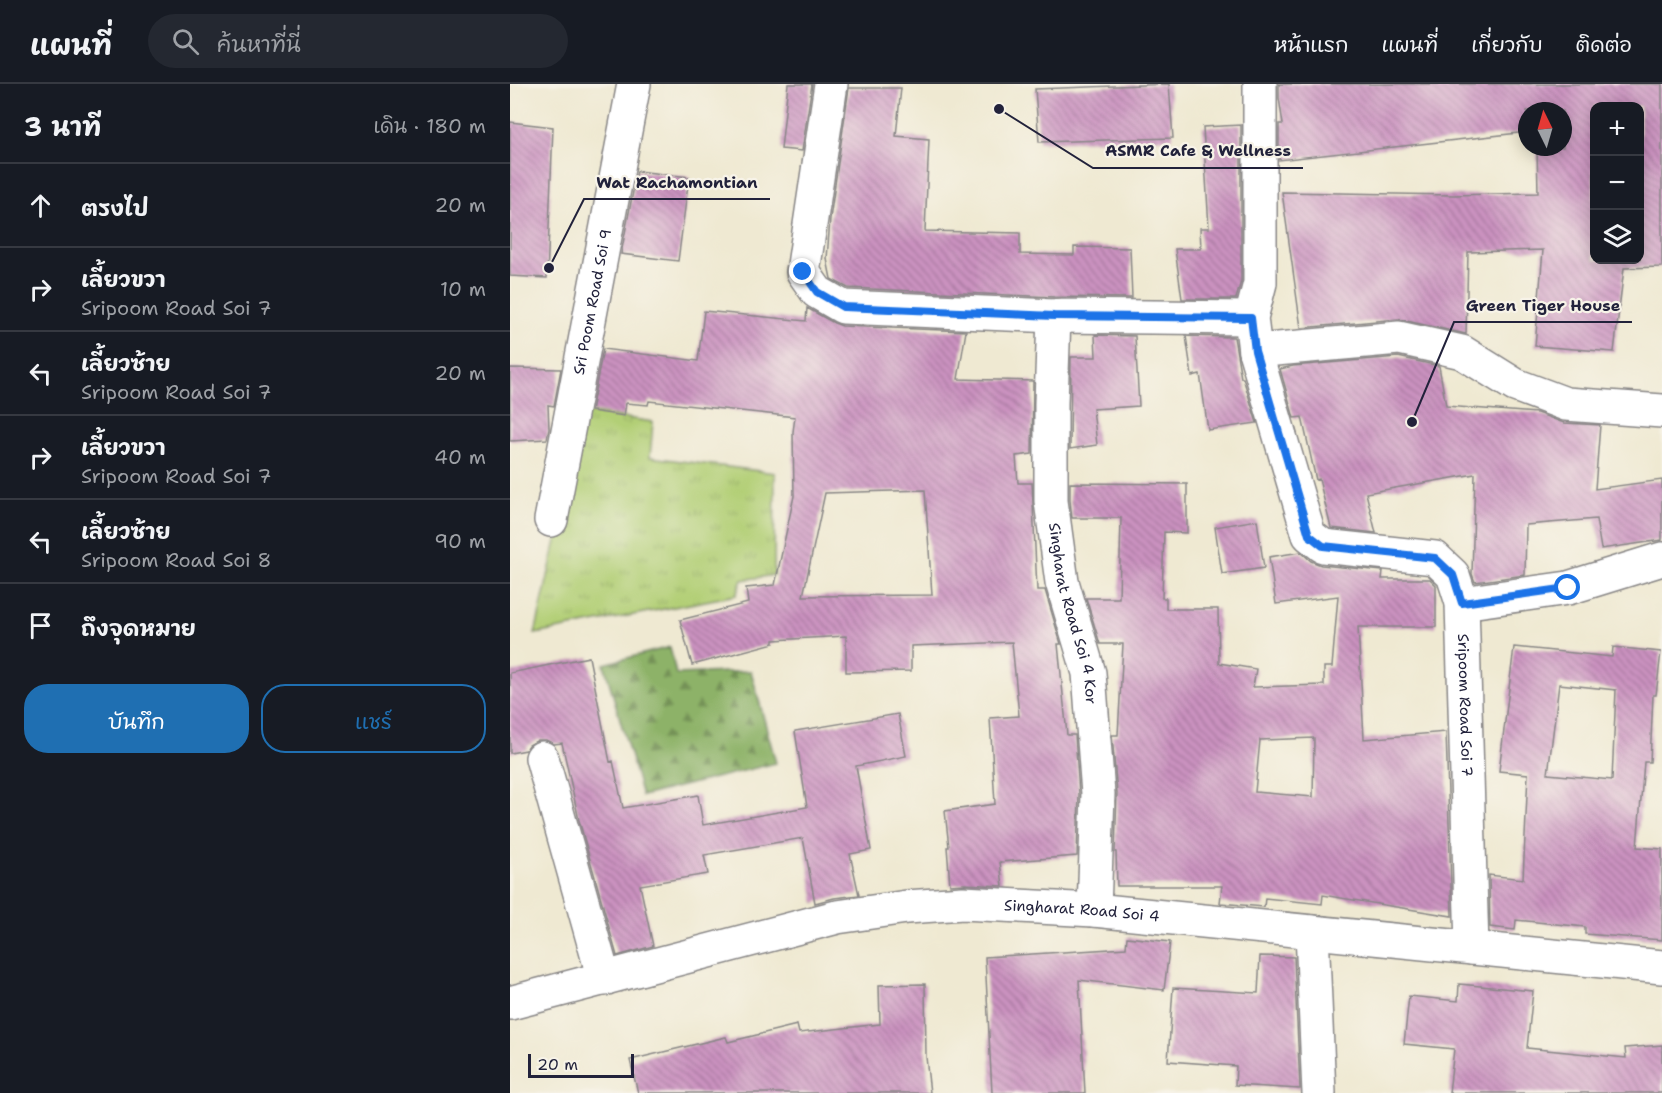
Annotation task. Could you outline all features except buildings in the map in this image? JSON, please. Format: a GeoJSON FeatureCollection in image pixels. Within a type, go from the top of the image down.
{"type":"FeatureCollection","features":[{"type":"Feature","properties":{"kind":"street","name":"Sri Poom Road Soi 9"},"geometry":{"type":"LineString","coordinates":[[551,520],[634,84]]}},
{"type":"Feature","properties":{"kind":"street"},"geometry":{"type":"LineString","coordinates":[[831,84],[803,272],[817,292],[843,307],[1054,316],[1251,318]]}},
{"type":"Feature","properties":{"kind":"street","name":"Sripoom Road Soi 7"},"geometry":{"type":"LineString","coordinates":[[1260,84],[1260,283],[1251,318],[1255,351],[1309,535],[1323,546],[1435,558],[1453,575],[1462,603],[1472,948]]}},
{"type":"Feature","properties":{"kind":"street","name":"Singharat Road Soi 4 Kor"},"geometry":{"type":"LineString","coordinates":[[1054,316],[1051,501],[1062,582],[1089,673],[1098,794],[1094,910]]}},
{"type":"Feature","properties":{"kind":"street"},"geometry":{"type":"LineString","coordinates":[[1255,351],[1399,338],[1462,352],[1515,386],[1566,404],[1662,411]]}},
{"type":"Feature","properties":{"kind":"street"},"geometry":{"type":"LineString","coordinates":[[1462,603],[1568,588],[1662,559]]}},
{"type":"Feature","properties":{"kind":"street"},"geometry":{"type":"LineString","coordinates":[[542,758],[604,979]]}},
{"type":"Feature","properties":{"kind":"street","name":"Singharat Road Soi 4"},"geometry":{"type":"LineString","coordinates":[[510,1004],[837,916],[963,903],[1094,910],[1662,967]]}},
{"type":"Feature","properties":{"kind":"street"},"geometry":{"type":"LineString","coordinates":[[1312,932],[1319,1093]]}},
{"type":"Feature","properties":{"kind":"green space"},"geometry":{"type":"Polygon","coordinates":[[[585,412],[653,422],[650,457],[775,473],[774,575],[742,580],[736,595],[535,634],[585,412]]]}},
{"type":"Feature","properties":{"kind":"green space"},"geometry":{"type":"Polygon","coordinates":[[[670,647],[676,674],[751,671],[776,763],[642,796],[604,664],[670,647]]]}},
{"type":"Feature","properties":{"kind":"place","name":"ASMR Cafe & Wellness"},"geometry":{"type":"Point","coordinates":[999,109]}},
{"type":"Feature","properties":{"kind":"place","name":"Wat Rachamontian"},"geometry":{"type":"Point","coordinates":[549,268]}},
{"type":"Feature","properties":{"kind":"place","name":"Green Tiger House"},"geometry":{"type":"Point","coordinates":[1412,422]}},
{"type":"Feature","properties":{"kind":"route"},"geometry":{"type":"LineString","coordinates":[[803,272],[817,292],[843,307],[1054,316],[1251,318],[1255,351],[1309,535],[1323,546],[1435,558],[1453,575],[1462,603],[1568,588]]}}]}
